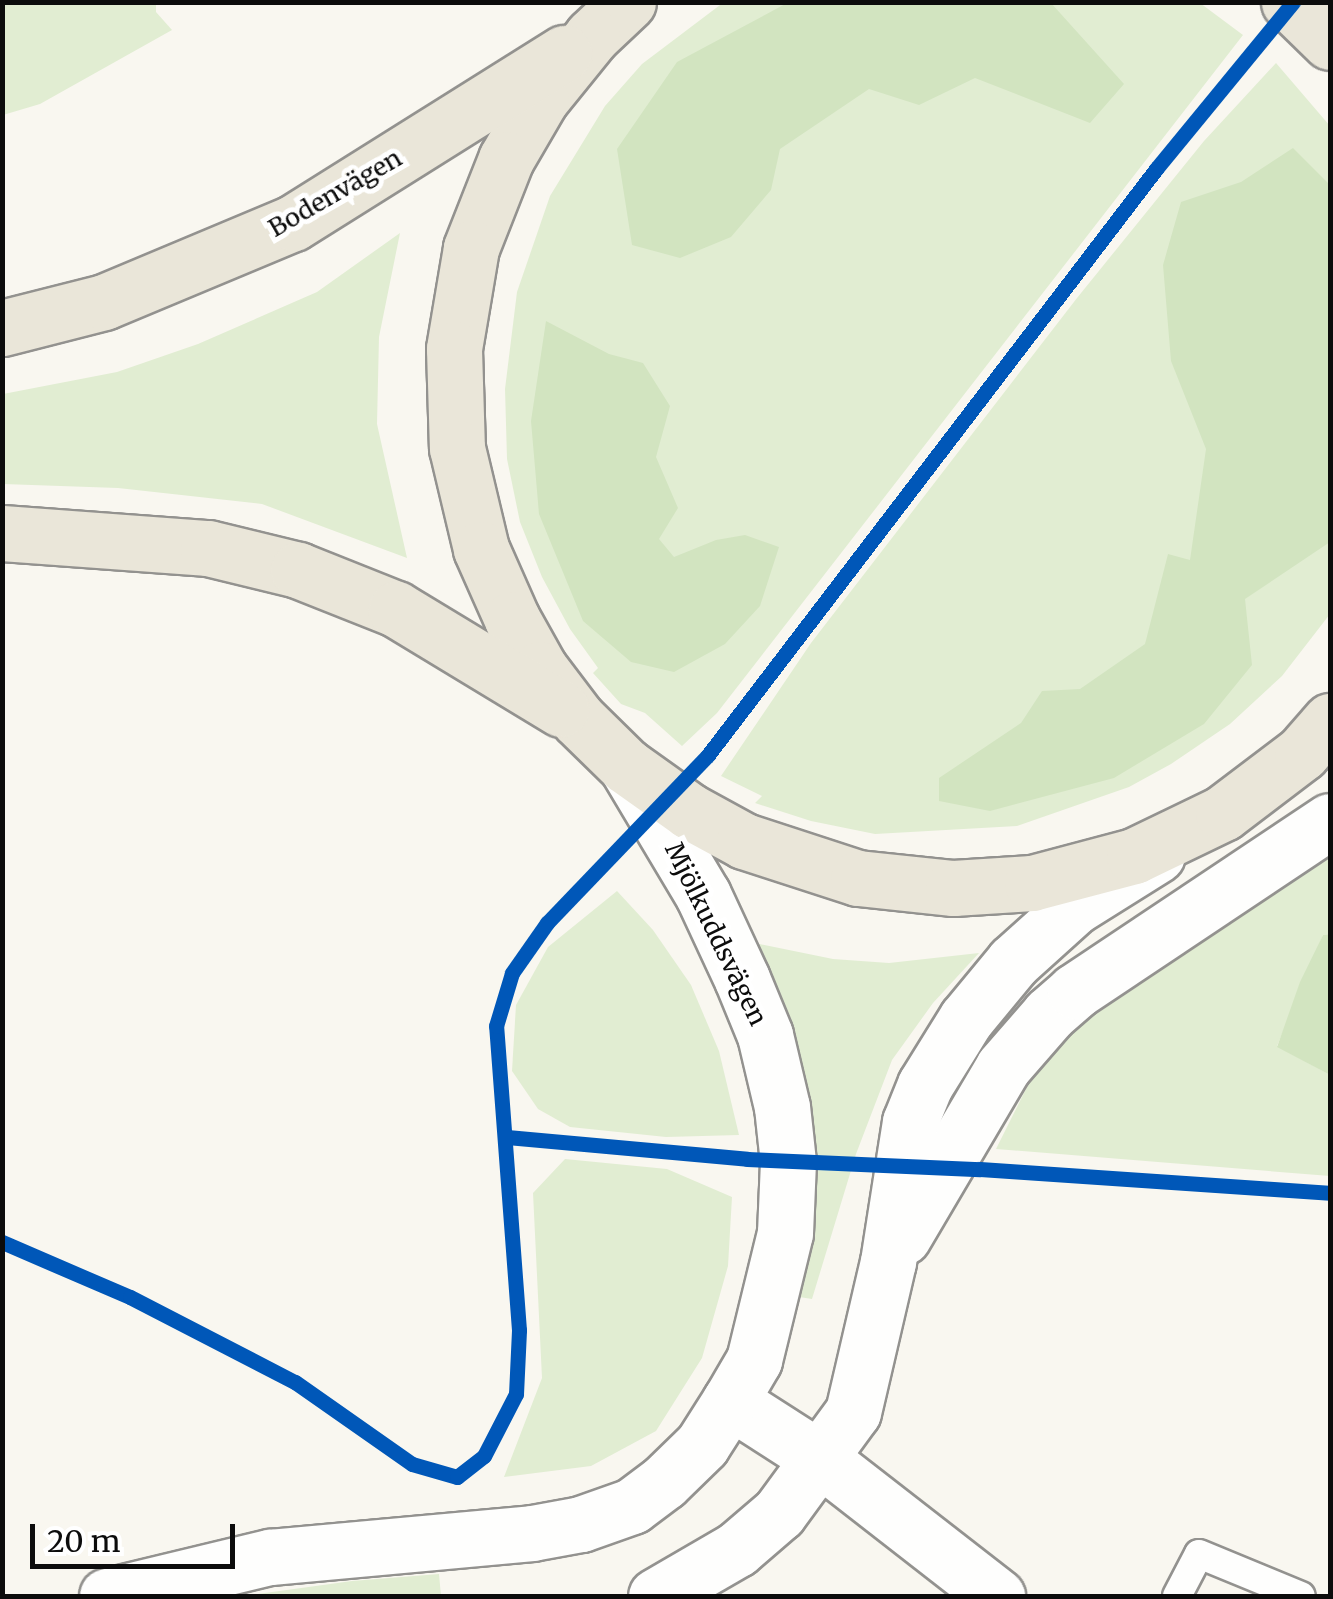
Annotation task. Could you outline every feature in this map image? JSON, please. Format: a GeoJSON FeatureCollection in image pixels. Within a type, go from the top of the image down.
{"type":"FeatureCollection","features":[{"type":"Feature","properties":{"kind":"main road"},"geometry":{"type":"LineString","coordinates":[[1289,2],[1330,42]]}},
{"type":"Feature","properties":{"kind":"main road"},"geometry":{"type":"LineString","coordinates":[[610,19],[542,98],[506,158],[472,248],[454,349],[457,448],[481,549],[521,636],[578,719],[626,766],[688,811],[744,841],[858,878],[953,888],[1032,883],[1134,856],[1244,798],[1330,741]]}},
{"type":"Feature","properties":{"kind":"main road","name":"Bodenvägen"},"geometry":{"type":"LineString","coordinates":[[2,328],[104,302],[293,223],[610,19]]}},
{"type":"Feature","properties":{"kind":"main road"},"geometry":{"type":"LineString","coordinates":[[2,533],[208,548],[298,570],[396,609],[578,719]]}},
{"type":"Feature","properties":{"kind":"main road"},"geometry":{"type":"LineString","coordinates":[[1244,798],[1330,721]]}},
{"type":"Feature","properties":{"kind":"street","name":"Mjölkuddsvägen"},"geometry":{"type":"LineString","coordinates":[[107,1596],[270,1557],[532,1533],[580,1524],[632,1506],[664,1482],[702,1445],[730,1402],[754,1360],[785,1233],[788,1162],[782,1107],[766,1036],[742,979],[703,895],[626,766]]}},
{"type":"Feature","properties":{"kind":"street"},"geometry":{"type":"LineString","coordinates":[[656,1596],[737,1549],[779,1513],[822,1460],[853,1412],[888,1262],[910,1122],[925,1085],[966,1019],[1013,962],[1074,907],[1244,798]]}},
{"type":"Feature","properties":{"kind":"street"},"geometry":{"type":"LineString","coordinates":[[888,1262],[1002,1067],[1049,1014],[1075,991],[1330,820]]}},
{"type":"Feature","properties":{"kind":"street"},"geometry":{"type":"LineString","coordinates":[[730,1402],[822,1460],[998,1596]]}},
{"type":"Feature","properties":{"kind":"lane"},"geometry":{"type":"LineString","coordinates":[[1177,1596],[1199,1554],[1302,1596]]}},
{"type":"Feature","properties":{"kind":"green space"},"geometry":{"type":"Polygon","coordinates":[[[3,2],[156,3],[156,12],[172,30],[40,104],[3,115],[3,2]]]}},
{"type":"Feature","properties":{"kind":"green space"},"geometry":{"type":"Polygon","coordinates":[[[724,2],[1200,3],[1243,35],[717,713],[682,746],[645,713],[621,704],[593,673],[598,668],[570,629],[542,577],[520,522],[507,459],[505,389],[517,292],[550,196],[605,106],[642,64],[724,2]]]}},
{"type":"Feature","properties":{"kind":"green space"},"geometry":{"type":"Polygon","coordinates":[[[789,2],[1051,3],[1124,84],[1090,123],[975,78],[919,105],[869,89],[780,149],[771,190],[731,237],[680,258],[632,245],[617,149],[677,62],[789,2]]]}},
{"type":"Feature","properties":{"kind":"green space"},"geometry":{"type":"Polygon","coordinates":[[[1276,63],[1330,126],[1330,614],[1282,676],[1230,724],[1171,764],[1129,787],[1017,826],[875,834],[811,821],[755,803],[762,796],[721,776],[811,643],[1077,298],[1204,141],[1276,63]]]}},
{"type":"Feature","properties":{"kind":"green space"},"geometry":{"type":"Polygon","coordinates":[[[1293,148],[1330,185],[1330,542],[1245,599],[1252,665],[1204,724],[1114,778],[990,811],[939,801],[939,778],[1021,723],[1042,691],[1080,689],[1145,644],[1168,554],[1190,560],[1206,449],[1171,361],[1163,265],[1181,202],[1241,182],[1293,148]]]}},
{"type":"Feature","properties":{"kind":"green space"},"geometry":{"type":"Polygon","coordinates":[[[400,233],[379,337],[377,424],[407,558],[262,504],[118,488],[3,484],[3,394],[117,372],[198,344],[317,292],[400,233]]]}},
{"type":"Feature","properties":{"kind":"green space"},"geometry":{"type":"Polygon","coordinates":[[[546,321],[609,354],[643,363],[670,406],[656,457],[678,508],[659,539],[674,557],[716,540],[745,535],[779,547],[760,606],[725,644],[674,672],[631,662],[583,621],[539,514],[531,421],[546,321]]]}},
{"type":"Feature","properties":{"kind":"green space"},"geometry":{"type":"Polygon","coordinates":[[[1330,856],[1330,934],[1323,935],[1277,1046],[1330,1075],[1330,1176],[996,1149],[1030,1081],[1085,1019],[1254,901],[1330,856]]]}},
{"type":"Feature","properties":{"kind":"green space"},"geometry":{"type":"Polygon","coordinates":[[[617,891],[653,930],[691,985],[719,1051],[739,1135],[666,1137],[570,1127],[538,1109],[512,1071],[516,1005],[548,947],[617,891]]]}},
{"type":"Feature","properties":{"kind":"green space"},"geometry":{"type":"Polygon","coordinates":[[[1330,934],[1330,1075],[1277,1047],[1300,982],[1323,935],[1330,934]]]}},
{"type":"Feature","properties":{"kind":"green space"},"geometry":{"type":"Polygon","coordinates":[[[740,940],[833,959],[889,963],[979,953],[933,1003],[892,1060],[856,1154],[812,1299],[793,1296],[740,940]]]}},
{"type":"Feature","properties":{"kind":"green space"},"geometry":{"type":"Polygon","coordinates":[[[565,1159],[667,1169],[732,1197],[728,1266],[702,1358],[656,1431],[591,1466],[504,1477],[542,1378],[533,1193],[565,1159]]]}},
{"type":"Feature","properties":{"kind":"green space"},"geometry":{"type":"Polygon","coordinates":[[[439,1574],[441,1596],[244,1596],[352,1581],[439,1574]]]}},
{"type":"Feature","properties":{"kind":"cycle path"},"geometry":{"type":"LineString","coordinates":[[457,1477],[484,1456],[516,1394],[519,1330],[496,1026],[512,973],[547,923],[708,755],[1156,169],[1293,2]]}},
{"type":"Feature","properties":{"kind":"cycle path"},"geometry":{"type":"LineString","coordinates":[[507,1137],[747,1159],[980,1169],[1330,1193]]}},
{"type":"Feature","properties":{"kind":"cycle path"},"geometry":{"type":"LineString","coordinates":[[2,1242],[130,1297],[295,1382],[412,1464],[457,1477]]}}]}
